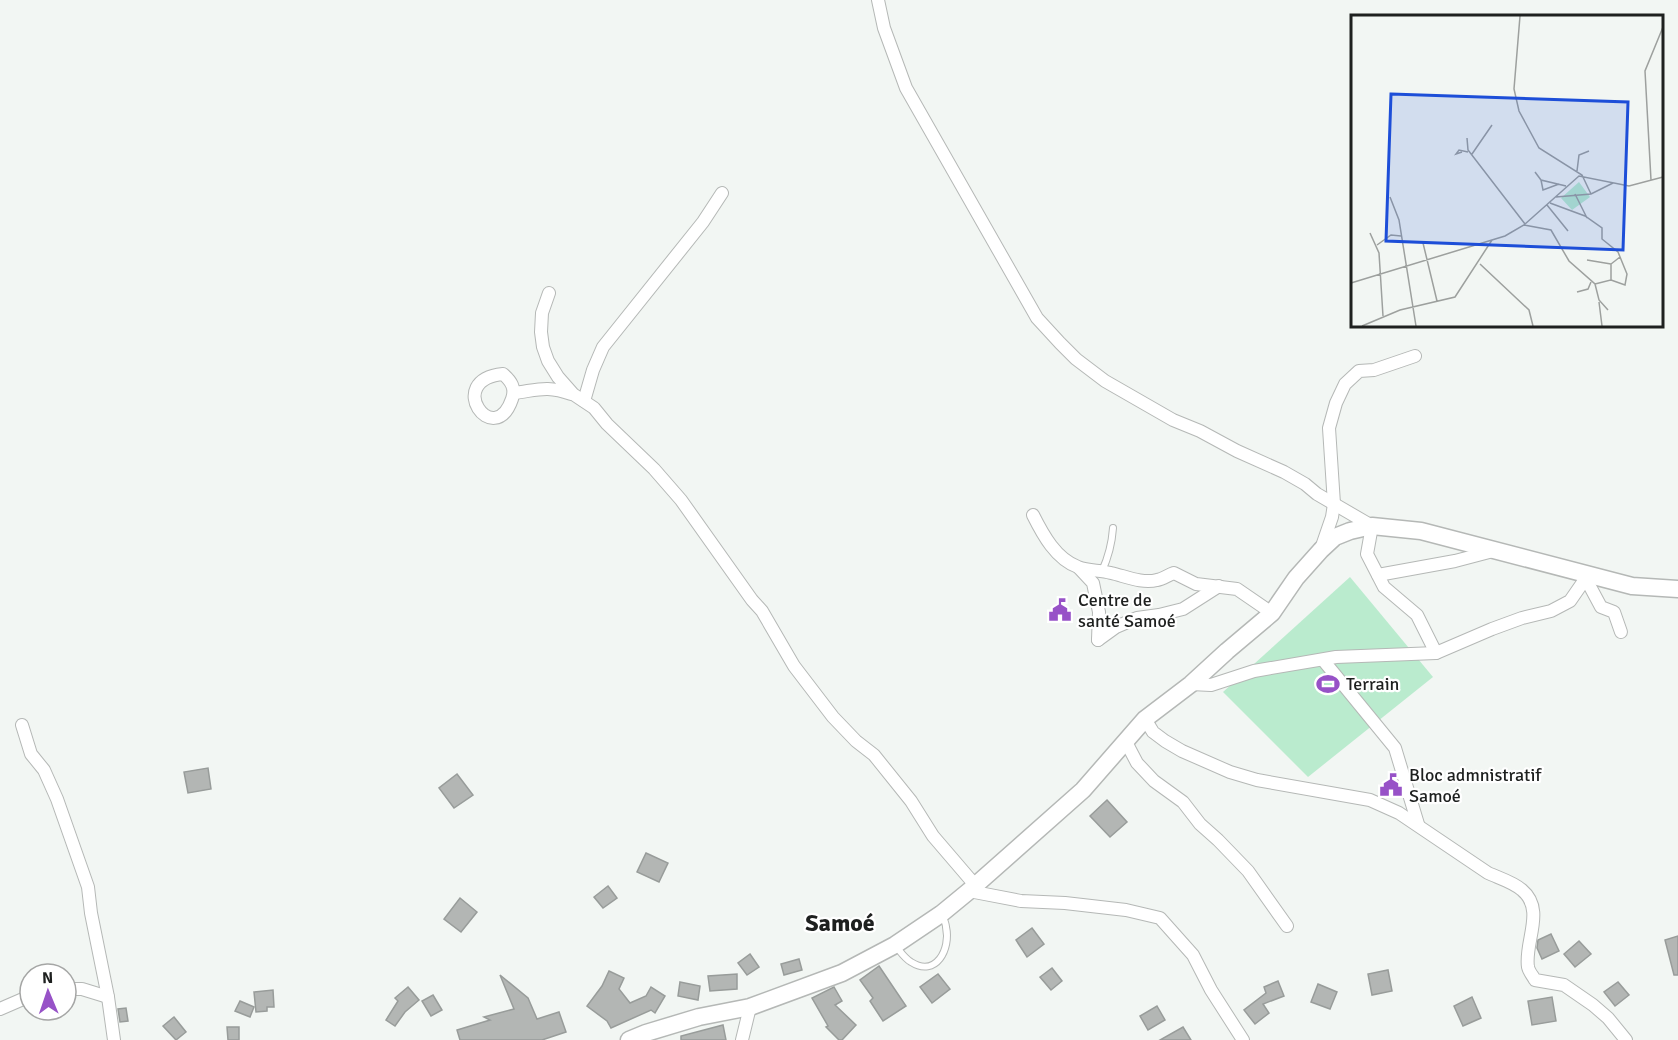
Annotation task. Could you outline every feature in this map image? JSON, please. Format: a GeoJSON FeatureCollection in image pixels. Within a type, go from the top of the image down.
{"type":"FeatureCollection","features":[{"type":"Feature","properties":{"kind":"main road"},"geometry":{"type":"LineString","coordinates":[[629,1040],[699,1017],[750,1007],[842,973],[895,945],[941,914],[1083,790],[1145,719],[1191,684],[1272,613],[1296,578],[1335,537],[1372,526],[1421,531],[1587,577],[1632,586],[1678,589]]}},
{"type":"Feature","properties":{"kind":"street"},"geometry":{"type":"LineString","coordinates":[[878,0],[884,28],[906,88],[1037,318],[1076,359],[1105,381],[1173,420],[1284,472],[1372,526],[1367,554],[1384,587],[1417,615],[1436,653]]}},
{"type":"Feature","properties":{"kind":"street"},"geometry":{"type":"LineString","coordinates":[[584,401],[603,346],[703,222],[722,193]]}},
{"type":"Feature","properties":{"kind":"street"},"geometry":{"type":"LineString","coordinates":[[549,293],[542,313],[543,347],[558,377],[573,394]]}},
{"type":"Feature","properties":{"kind":"street"},"geometry":{"type":"LineString","coordinates":[[1321,550],[1334,504],[1329,428],[1345,384],[1359,371],[1374,370],[1415,356]]}},
{"type":"Feature","properties":{"kind":"street"},"geometry":{"type":"LineString","coordinates":[[514,393],[539,388],[556,388],[573,394],[594,408],[607,424],[654,469],[681,500],[762,611],[795,666],[832,717],[855,741],[874,755],[911,801],[933,836],[972,888],[1021,901],[1126,910],[1160,918],[1193,955],[1211,990],[1243,1040]]}},
{"type":"Feature","properties":{"kind":"street"},"geometry":{"type":"LineString","coordinates":[[1034,514],[1040,529],[1052,547],[1062,558],[1079,568],[1093,583],[1099,612],[1098,640],[1116,627],[1137,618],[1183,609],[1219,586]]}},
{"type":"Feature","properties":{"kind":"street"},"geometry":{"type":"LineString","coordinates":[[1378,575],[1455,561],[1494,550]]}},
{"type":"Feature","properties":{"kind":"street"},"geometry":{"type":"LineString","coordinates":[[1079,568],[1148,582],[1174,573],[1197,584],[1237,589],[1272,613]]}},
{"type":"Feature","properties":{"kind":"street"},"geometry":{"type":"LineString","coordinates":[[1191,684],[1211,685],[1254,671],[1336,657],[1436,653],[1522,618],[1551,611],[1570,601],[1587,577],[1601,607],[1614,612],[1622,632]]}},
{"type":"Feature","properties":{"kind":"street"},"geometry":{"type":"LineString","coordinates":[[1323,660],[1395,748],[1418,824]]}},
{"type":"Feature","properties":{"kind":"street"},"geometry":{"type":"LineString","coordinates":[[1145,719],[1153,732],[1165,741],[1230,772],[1257,780],[1370,800],[1399,813],[1488,873],[1522,890],[1530,900],[1534,914],[1528,949],[1528,970],[1535,980],[1564,985],[1593,1005],[1608,1018],[1626,1040]]}},
{"type":"Feature","properties":{"kind":"street"},"geometry":{"type":"LineString","coordinates":[[22,725],[31,754],[44,770],[57,799],[88,887],[114,1040]]}},
{"type":"Feature","properties":{"kind":"street"},"geometry":{"type":"LineString","coordinates":[[1126,742],[1137,763],[1154,781],[1183,802],[1200,824],[1248,871],[1287,926]]}},
{"type":"Feature","properties":{"kind":"street"},"geometry":{"type":"LineString","coordinates":[[78,988],[108,997]]}},
{"type":"Feature","properties":{"kind":"street"},"geometry":{"type":"LineString","coordinates":[[0,1009],[18,1001]]}},
{"type":"Feature","properties":{"kind":"street"},"geometry":{"type":"LineString","coordinates":[[742,1040],[750,1007]]}},
{"type":"Feature","properties":{"kind":"lane"},"geometry":{"type":"LineString","coordinates":[[1102,571],[1113,528]]}},
{"type":"Feature","properties":{"kind":"lane"},"geometry":{"type":"LineString","coordinates":[[895,945],[912,964],[922,967],[933,965],[942,958],[946,947],[947,928],[941,914]]}},
{"type":"Feature","properties":{"kind":"green space","name":"Terrain"},"geometry":{"type":"Polygon","coordinates":[[[1350,577],[1433,677],[1308,777],[1223,692],[1350,577]]]}},
{"type":"Feature","properties":{"kind":"building"},"geometry":{"type":"Polygon","coordinates":[[[208,768],[211,789],[188,793],[184,772],[208,768]]]}},
{"type":"Feature","properties":{"kind":"building"},"geometry":{"type":"Polygon","coordinates":[[[457,774],[473,795],[454,808],[439,788],[457,774]]]}},
{"type":"Feature","properties":{"kind":"building"},"geometry":{"type":"Polygon","coordinates":[[[1107,800],[1127,822],[1110,837],[1090,816],[1107,800]]]}},
{"type":"Feature","properties":{"kind":"building"},"geometry":{"type":"Polygon","coordinates":[[[646,853],[668,863],[659,882],[637,872],[646,853]]]}},
{"type":"Feature","properties":{"kind":"building"},"geometry":{"type":"Polygon","coordinates":[[[608,886],[617,898],[603,908],[594,897],[608,886]]]}},
{"type":"Feature","properties":{"kind":"building"},"geometry":{"type":"Polygon","coordinates":[[[460,898],[477,912],[461,932],[444,919],[460,898]]]}},
{"type":"Feature","properties":{"kind":"building"},"geometry":{"type":"Polygon","coordinates":[[[1032,928],[1044,944],[1027,957],[1016,940],[1032,928]]]}},
{"type":"Feature","properties":{"kind":"building"},"geometry":{"type":"Polygon","coordinates":[[[1551,934],[1559,951],[1542,959],[1537,948],[1538,940],[1551,934]]]}},
{"type":"Feature","properties":{"kind":"building"},"geometry":{"type":"Polygon","coordinates":[[[1678,936],[1678,975],[1674,975],[1665,940],[1678,936]]]}},
{"type":"Feature","properties":{"kind":"building"},"geometry":{"type":"Polygon","coordinates":[[[1579,941],[1591,954],[1575,967],[1564,954],[1579,941]]]}},
{"type":"Feature","properties":{"kind":"building"},"geometry":{"type":"Polygon","coordinates":[[[750,954],[759,967],[747,975],[738,963],[750,954]]]}},
{"type":"Feature","properties":{"kind":"building"},"geometry":{"type":"Polygon","coordinates":[[[799,959],[802,970],[784,975],[781,964],[799,959]]]}},
{"type":"Feature","properties":{"kind":"building"},"geometry":{"type":"Polygon","coordinates":[[[879,966],[906,1006],[883,1021],[870,1001],[873,998],[860,980],[879,966]]]}},
{"type":"Feature","properties":{"kind":"building"},"geometry":{"type":"Polygon","coordinates":[[[1052,968],[1062,981],[1051,990],[1040,977],[1052,968]]]}},
{"type":"Feature","properties":{"kind":"building"},"geometry":{"type":"Polygon","coordinates":[[[1388,970],[1392,991],[1372,995],[1368,974],[1388,970]]]}},
{"type":"Feature","properties":{"kind":"building"},"geometry":{"type":"Polygon","coordinates":[[[609,971],[624,978],[619,989],[630,1003],[646,996],[651,987],[665,996],[655,1013],[651,1010],[611,1028],[607,1021],[587,1006],[602,986],[609,971]]]}},
{"type":"Feature","properties":{"kind":"building"},"geometry":{"type":"Polygon","coordinates":[[[737,974],[737,989],[710,991],[708,976],[737,974]]]}},
{"type":"Feature","properties":{"kind":"building"},"geometry":{"type":"Polygon","coordinates":[[[938,974],[950,989],[932,1003],[920,987],[938,974]]]}},
{"type":"Feature","properties":{"kind":"building"},"geometry":{"type":"Polygon","coordinates":[[[500,975],[528,998],[537,1019],[559,1012],[566,1032],[542,1040],[460,1040],[457,1030],[490,1020],[484,1017],[514,1009],[500,975]]]}},
{"type":"Feature","properties":{"kind":"building"},"geometry":{"type":"Polygon","coordinates":[[[1278,981],[1284,996],[1263,1004],[1269,1013],[1255,1024],[1244,1010],[1266,993],[1264,987],[1278,981]]]}},
{"type":"Feature","properties":{"kind":"building"},"geometry":{"type":"Polygon","coordinates":[[[680,982],[700,986],[698,1000],[678,996],[680,982]]]}},
{"type":"Feature","properties":{"kind":"building"},"geometry":{"type":"Polygon","coordinates":[[[1618,982],[1629,995],[1615,1006],[1604,992],[1618,982]]]}},
{"type":"Feature","properties":{"kind":"building"},"geometry":{"type":"Polygon","coordinates":[[[1318,984],[1337,992],[1330,1009],[1311,1002],[1318,984]]]}},
{"type":"Feature","properties":{"kind":"building"},"geometry":{"type":"Polygon","coordinates":[[[408,987],[419,1000],[405,1012],[395,1026],[386,1020],[398,1001],[395,998],[408,987]]]}},
{"type":"Feature","properties":{"kind":"building"},"geometry":{"type":"Polygon","coordinates":[[[834,987],[842,1001],[835,1005],[856,1025],[842,1040],[839,1040],[826,1027],[828,1026],[812,998],[834,987]]]}},
{"type":"Feature","properties":{"kind":"building"},"geometry":{"type":"Polygon","coordinates":[[[273,990],[274,1007],[267,1007],[267,1011],[256,1012],[254,992],[273,990]]]}},
{"type":"Feature","properties":{"kind":"building"},"geometry":{"type":"Polygon","coordinates":[[[433,995],[442,1010],[431,1016],[422,1001],[433,995]]]}},
{"type":"Feature","properties":{"kind":"building"},"geometry":{"type":"Polygon","coordinates":[[[1472,997],[1481,1018],[1463,1026],[1454,1006],[1472,997]]]}},
{"type":"Feature","properties":{"kind":"building"},"geometry":{"type":"Polygon","coordinates":[[[1552,997],[1556,1021],[1532,1025],[1528,1001],[1552,997]]]}},
{"type":"Feature","properties":{"kind":"building"},"geometry":{"type":"Polygon","coordinates":[[[240,1001],[254,1007],[250,1017],[235,1011],[240,1001]]]}},
{"type":"Feature","properties":{"kind":"building"},"geometry":{"type":"Polygon","coordinates":[[[1157,1006],[1165,1020],[1148,1030],[1140,1016],[1157,1006]]]}},
{"type":"Feature","properties":{"kind":"building"},"geometry":{"type":"Polygon","coordinates":[[[126,1008],[128,1021],[120,1022],[118,1009],[126,1008]]]}},
{"type":"Feature","properties":{"kind":"building"},"geometry":{"type":"Polygon","coordinates":[[[174,1017],[186,1032],[176,1040],[163,1026],[174,1017]]]}},
{"type":"Feature","properties":{"kind":"building"},"geometry":{"type":"Polygon","coordinates":[[[723,1025],[726,1040],[681,1040],[681,1036],[723,1025]]]}},
{"type":"Feature","properties":{"kind":"building"},"geometry":{"type":"Polygon","coordinates":[[[227,1027],[239,1027],[239,1040],[228,1040],[227,1027]]]}},
{"type":"Feature","properties":{"kind":"building"},"geometry":{"type":"Polygon","coordinates":[[[1183,1027],[1191,1040],[1160,1040],[1183,1027]]]}},
{"type":"Feature","properties":{"kind":"place","name":"Centre de santé Samoé"},"geometry":{"type":"Point","coordinates":[1060,610]}},
{"type":"Feature","properties":{"kind":"place","name":"Terrain"},"geometry":{"type":"Point","coordinates":[1328,684]}},
{"type":"Feature","properties":{"kind":"place","name":"Bloc admnistratif Samoé"},"geometry":{"type":"Point","coordinates":[1391,785]}},
{"type":"Feature","properties":{"kind":"district","name":"Samoé"},"geometry":{"type":"Point","coordinates":[840,923]}}]}
